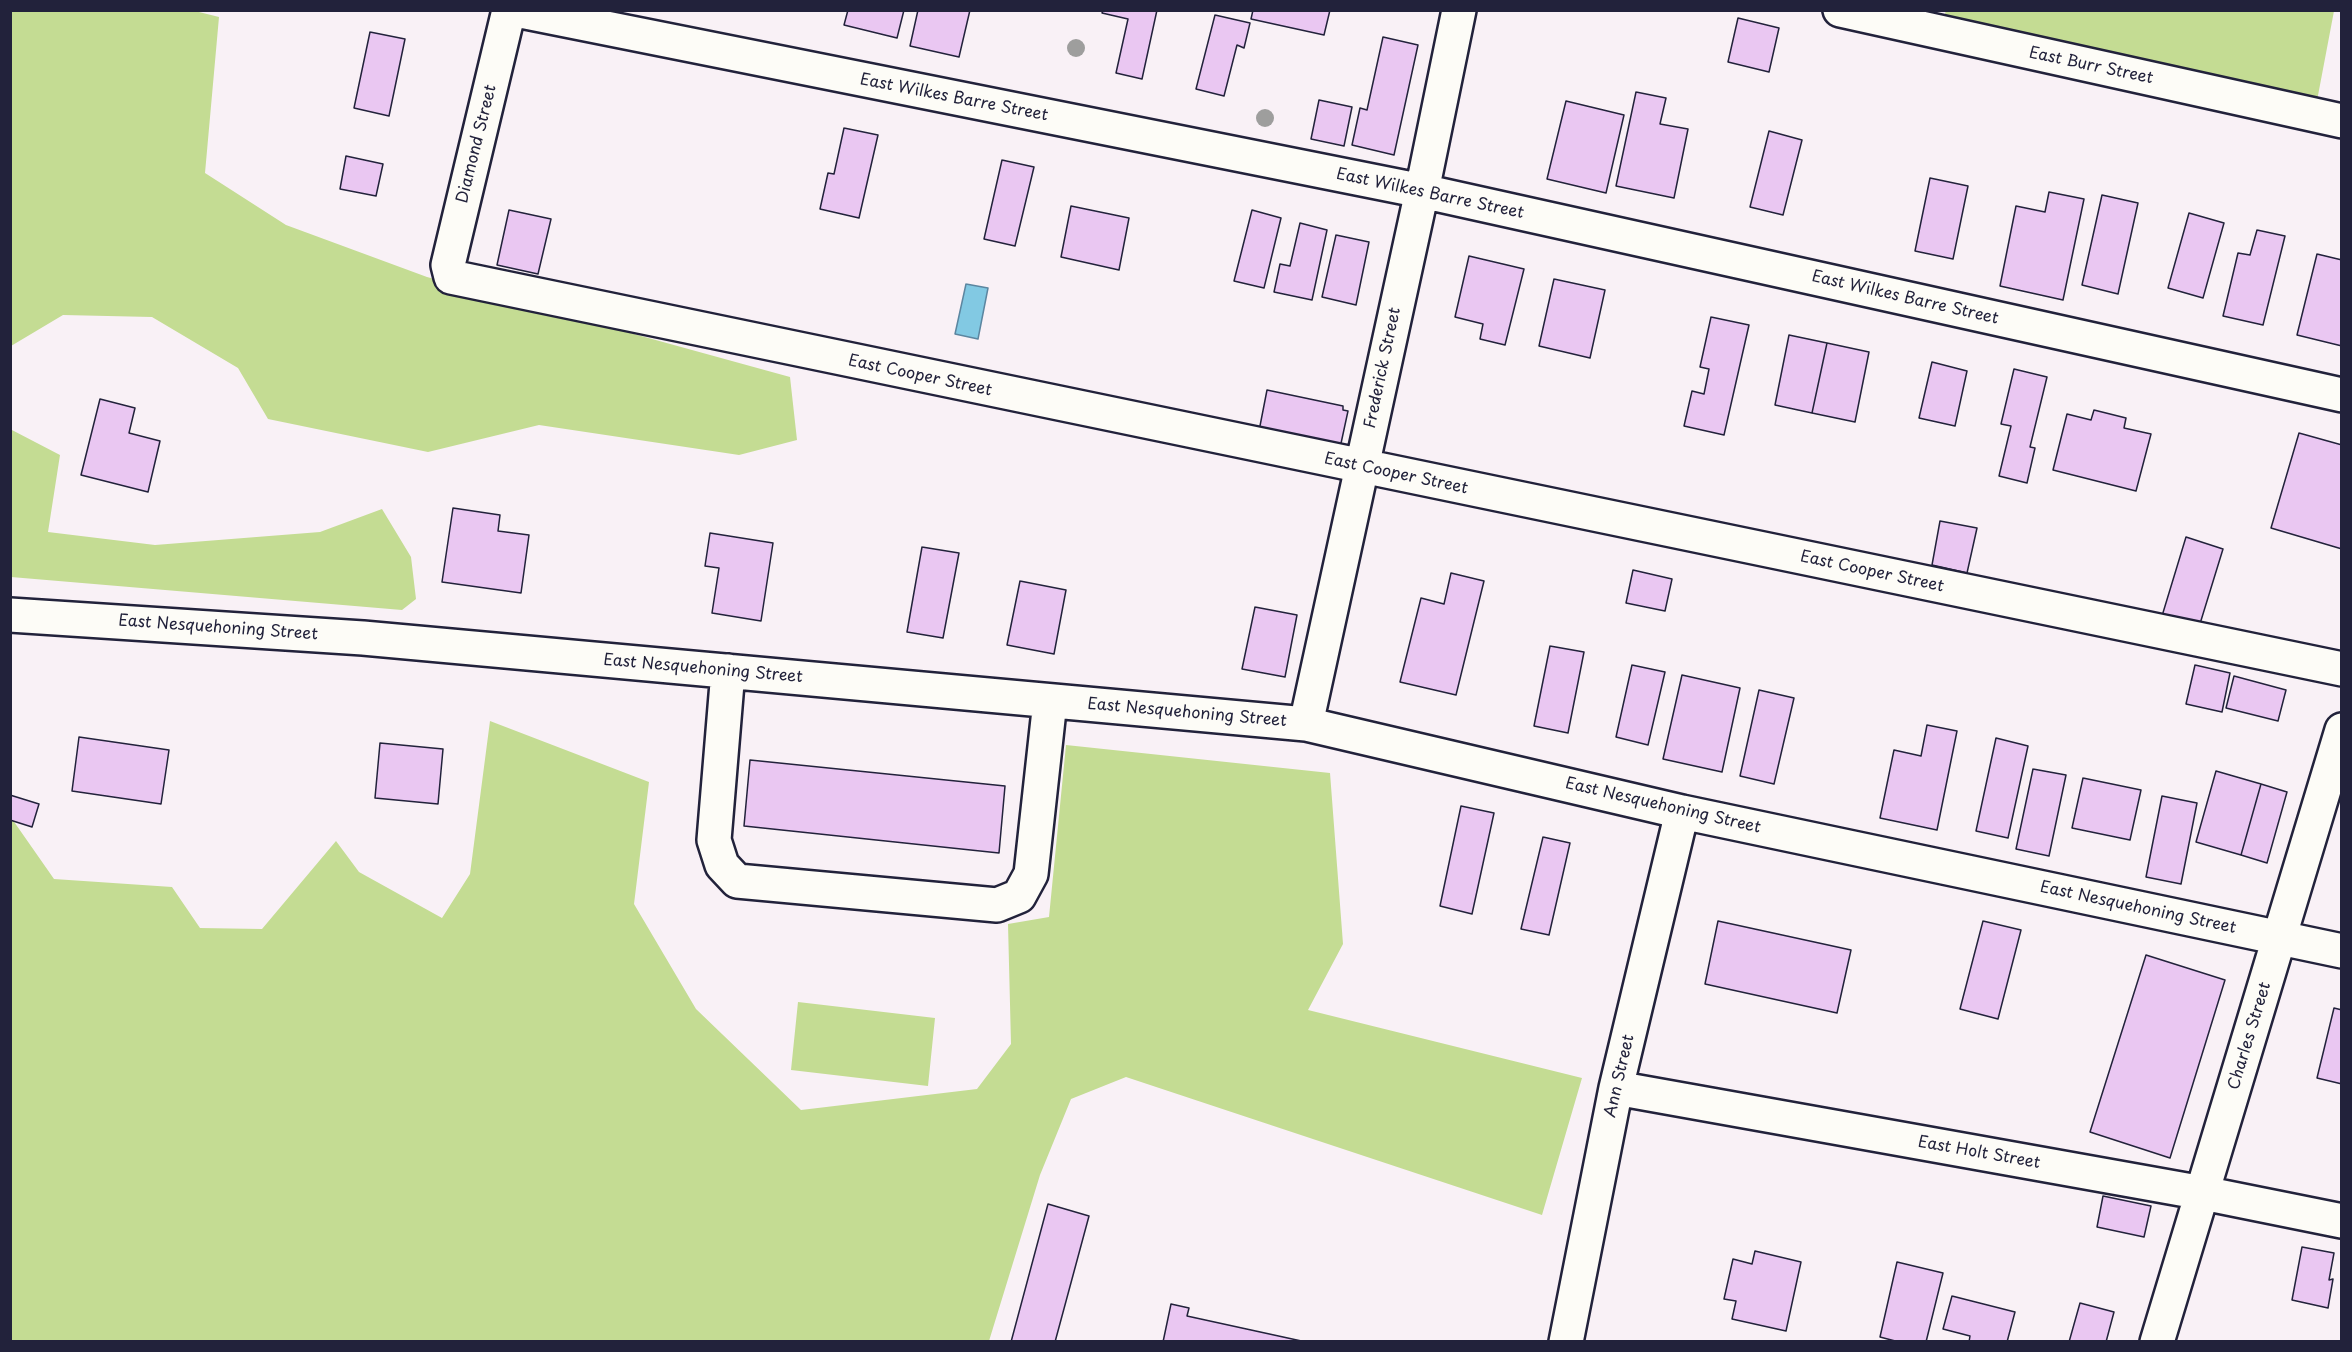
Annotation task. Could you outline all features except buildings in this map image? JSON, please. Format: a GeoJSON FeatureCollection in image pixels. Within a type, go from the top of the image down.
{"type":"FeatureCollection","features":[{"type":"Feature","properties":{"kind":"street","name":"Diamond Street"},"geometry":{"type":"LineString","coordinates":[[451,278],[448,265],[509,10]]}},
{"type":"Feature","properties":{"kind":"street","name":"East Wilkes Barre Street"},"geometry":{"type":"LineString","coordinates":[[516,10],[1422,191],[2342,395]]}},
{"type":"Feature","properties":{"kind":"street","name":"Frederick Street"},"geometry":{"type":"LineString","coordinates":[[1306,724],[1459,10]]}},
{"type":"Feature","properties":{"kind":"street","name":"East Burr Street"},"geometry":{"type":"LineString","coordinates":[[1840,10],[2342,121]]}},
{"type":"Feature","properties":{"kind":"street","name":"East Cooper Street"},"geometry":{"type":"LineString","coordinates":[[451,278],[2342,669]]}},
{"type":"Feature","properties":{"kind":"street","name":"East Nesquehoning Street"},"geometry":{"type":"LineString","coordinates":[[10,615],[363,638],[1306,724],[1682,812],[2342,951]]}},
{"type":"Feature","properties":{"kind":"street"},"geometry":{"type":"LineString","coordinates":[[728,671],[714,840],[722,865],[737,881],[997,905],[1018,896],[1031,874],[1050,701]]}},
{"type":"Feature","properties":{"kind":"street","name":"Charles Street"},"geometry":{"type":"LineString","coordinates":[[2157,1341],[2342,730]]}},
{"type":"Feature","properties":{"kind":"street","name":"Ann Street"},"geometry":{"type":"LineString","coordinates":[[1571,1341],[1616,1088],[1682,812]]}},
{"type":"Feature","properties":{"kind":"street","name":"East Holt Street"},"geometry":{"type":"LineString","coordinates":[[1616,1088],[2203,1193],[2342,1221]]}},
{"type":"Feature","properties":{"kind":"green space"},"geometry":{"type":"Polygon","coordinates":[[[1946,10],[2334,11],[2316,106],[1943,22],[1946,10]]]}},
{"type":"Feature","properties":{"kind":"green space"},"geometry":{"type":"Polygon","coordinates":[[[11,11],[195,11],[219,17],[205,173],[286,225],[427,277],[790,377],[797,440],[739,455],[539,425],[428,452],[268,419],[238,368],[152,317],[63,315],[11,346],[11,11]]]}},
{"type":"Feature","properties":{"kind":"green space"},"geometry":{"type":"Polygon","coordinates":[[[10,429],[60,455],[48,532],[155,545],[320,532],[382,509],[411,557],[416,599],[402,610],[11,577],[10,429]]]}},
{"type":"Feature","properties":{"kind":"green space"},"geometry":{"type":"Polygon","coordinates":[[[490,721],[649,782],[634,904],[696,1009],[801,1110],[977,1089],[1011,1044],[1008,924],[1049,917],[1066,745],[1330,773],[1343,944],[1308,1010],[1582,1078],[1542,1215],[1126,1077],[1071,1099],[1040,1175],[989,1341],[11,1341],[10,816],[54,879],[172,887],[200,928],[262,929],[336,841],[359,872],[442,918],[470,874],[490,721]]]}},
{"type":"Feature","properties":{"kind":"green space"},"geometry":{"type":"Polygon","coordinates":[[[798,1002],[935,1018],[928,1086],[791,1070],[798,1002]]]}},
{"type":"Feature","properties":{"kind":"water"},"geometry":{"type":"Polygon","coordinates":[[[966,284],[988,288],[978,339],[955,334],[966,284]]]}}]}
